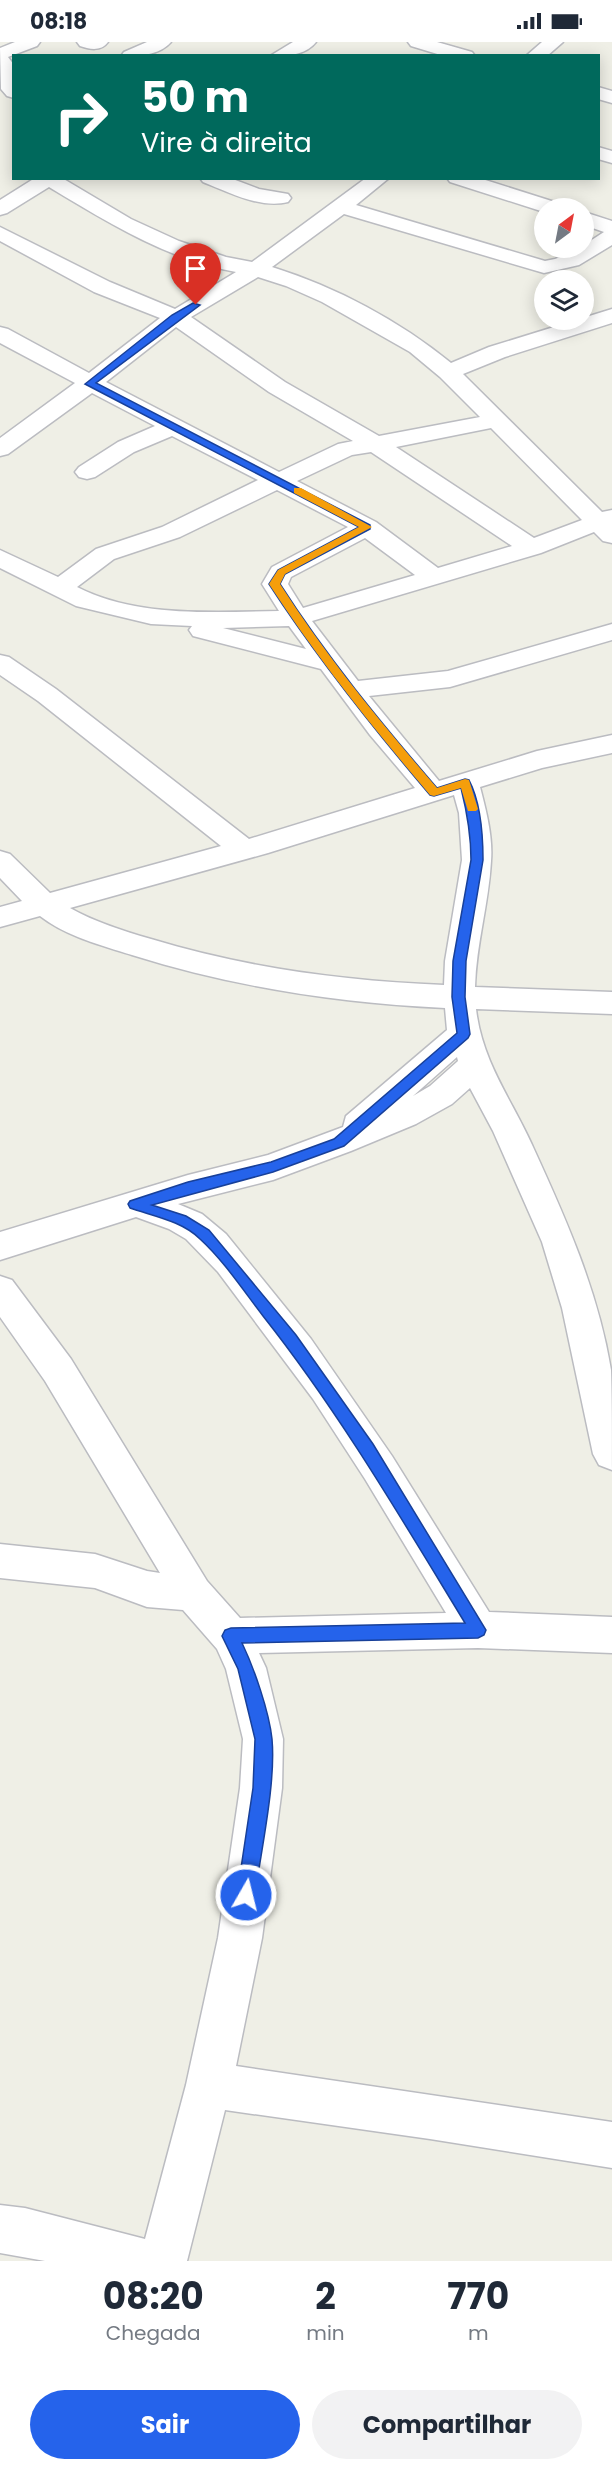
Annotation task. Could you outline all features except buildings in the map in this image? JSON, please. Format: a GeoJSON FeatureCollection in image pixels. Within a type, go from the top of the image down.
{"type":"FeatureCollection","features":[{"type":"Feature","properties":{"kind":"street"},"geometry":{"type":"LineString","coordinates":[[12,90],[8,81],[9,72],[0,57],[31,42]]}},
{"type":"Feature","properties":{"kind":"street"},"geometry":{"type":"LineString","coordinates":[[86,42],[93,44],[99,42]]}},
{"type":"Feature","properties":{"kind":"street"},"geometry":{"type":"LineString","coordinates":[[109,42],[134,54],[162,42]]}},
{"type":"Feature","properties":{"kind":"street"},"geometry":{"type":"LineString","coordinates":[[283,54],[307,42]]}},
{"type":"Feature","properties":{"kind":"street"},"geometry":{"type":"LineString","coordinates":[[417,42],[459,54]]}},
{"type":"Feature","properties":{"kind":"street"},"geometry":{"type":"LineString","coordinates":[[538,54],[554,42]]}},
{"type":"Feature","properties":{"kind":"street"},"geometry":{"type":"LineString","coordinates":[[0,209],[48,180]]}},
{"type":"Feature","properties":{"kind":"street"},"geometry":{"type":"LineString","coordinates":[[52,180],[124,223],[172,245],[222,263],[294,281],[330,297],[418,348],[448,372],[607,525],[296,618],[216,620],[151,616]]}},
{"type":"Feature","properties":{"kind":"street"},"geometry":{"type":"LineString","coordinates":[[215,180],[256,195],[281,198]]}},
{"type":"Feature","properties":{"kind":"street"},"geometry":{"type":"LineString","coordinates":[[0,449],[90,384],[176,317],[256,270],[376,180]]}},
{"type":"Feature","properties":{"kind":"street"},"geometry":{"type":"LineString","coordinates":[[463,180],[534,202]]}},
{"type":"Feature","properties":{"kind":"street"},"geometry":{"type":"LineString","coordinates":[[342,207],[544,267],[554,267],[565,263],[612,236]]}},
{"type":"Feature","properties":{"kind":"street"},"geometry":{"type":"LineString","coordinates":[[594,222],[612,228]]}},
{"type":"Feature","properties":{"kind":"street"},"geometry":{"type":"LineString","coordinates":[[0,233],[102,286],[176,317],[277,387],[374,442],[532,549]]}},
{"type":"Feature","properties":{"kind":"street"},"geometry":{"type":"LineString","coordinates":[[448,372],[497,352],[612,316]]}},
{"type":"Feature","properties":{"kind":"street"},"geometry":{"type":"LineString","coordinates":[[0,334],[90,384],[367,527],[434,577]]}},
{"type":"Feature","properties":{"kind":"street"},"geometry":{"type":"LineString","coordinates":[[418,348],[497,352]]}},
{"type":"Feature","properties":{"kind":"street"},"geometry":{"type":"LineString","coordinates":[[58,587],[70,581],[105,554],[171,532],[250,492],[279,481],[346,449],[374,442],[440,433],[496,420]]}},
{"type":"Feature","properties":{"kind":"street"},"geometry":{"type":"LineString","coordinates":[[87,472],[126,447],[173,427]]}},
{"type":"Feature","properties":{"kind":"street"},"geometry":{"type":"LineString","coordinates":[[367,527],[281,572],[274,584],[296,618],[380,729],[434,792]]}},
{"type":"Feature","properties":{"kind":"street"},"geometry":{"type":"LineString","coordinates":[[0,558],[85,601],[333,664]]}},
{"type":"Feature","properties":{"kind":"street"},"geometry":{"type":"LineString","coordinates":[[0,578],[34,577]]}},
{"type":"Feature","properties":{"kind":"street"},"geometry":{"type":"LineString","coordinates":[[352,690],[450,680],[612,633]]}},
{"type":"Feature","properties":{"kind":"street"},"geometry":{"type":"LineString","coordinates":[[0,663],[47,695],[244,850]]}},
{"type":"Feature","properties":{"kind":"street"},"geometry":{"type":"LineString","coordinates":[[0,918],[244,850],[537,760],[612,744]]}},
{"type":"Feature","properties":{"kind":"street"},"geometry":{"type":"LineString","coordinates":[[465,783],[473,813],[477,860],[460,961],[459,997],[463,1034],[491,1101],[508,1127],[559,1242],[580,1308],[612,1454]]}},
{"type":"Feature","properties":{"kind":"street"},"geometry":{"type":"LineString","coordinates":[[0,861],[59,915],[178,961],[296,984],[374,993],[612,1003]]}},
{"type":"Feature","properties":{"kind":"street"},"geometry":{"type":"LineString","coordinates":[[339,1142],[463,1034]]}},
{"type":"Feature","properties":{"kind":"street"},"geometry":{"type":"LineString","coordinates":[[0,1246],[188,1188],[273,1167],[339,1142],[405,1115],[441,1095],[475,1065]]}},
{"type":"Feature","properties":{"kind":"street"},"geometry":{"type":"LineString","coordinates":[[441,1095],[491,1101]]}},
{"type":"Feature","properties":{"kind":"street"},"geometry":{"type":"LineString","coordinates":[[135,1204],[181,1220],[204,1234],[236,1270],[291,1340],[368,1448],[478,1630]]}},
{"type":"Feature","properties":{"kind":"street"},"geometry":{"type":"LineString","coordinates":[[0,1290],[58,1370],[193,1593],[231,1636],[246,1668],[263,1739],[261,1788],[240,1938],[209,2085],[163,2261]]}},
{"type":"Feature","properties":{"kind":"street"},"geometry":{"type":"LineString","coordinates":[[0,1561],[95,1571],[147,1589],[193,1593]]}},
{"type":"Feature","properties":{"kind":"street"},"geometry":{"type":"LineString","coordinates":[[231,1636],[478,1630],[612,1635]]}},
{"type":"Feature","properties":{"kind":"street"},"geometry":{"type":"LineString","coordinates":[[209,2085],[430,2116],[612,2145]]}},
{"type":"Feature","properties":{"kind":"street"},"geometry":{"type":"LineString","coordinates":[[0,2229],[25,2232],[139,2261]]}},
{"type":"Feature","properties":{"kind":"slow traffic"},"geometry":{"type":"LineString","coordinates":[[298,491],[367,527],[281,572],[274,584],[296,618],[380,729],[434,792],[465,783],[472,809]]}},
{"type":"Feature","properties":{"kind":"route"},"geometry":{"type":"LineString","coordinates":[[196,305],[176,317],[90,384],[367,527],[281,572],[274,584],[296,618],[380,729],[434,792],[465,783],[473,813],[477,844],[477,860],[460,961],[459,997],[463,1034],[339,1142],[273,1167],[135,1204],[181,1220],[204,1234],[236,1270],[291,1340],[368,1448],[478,1630],[231,1636],[246,1668],[263,1739],[261,1788],[246,1895]]}}]}
